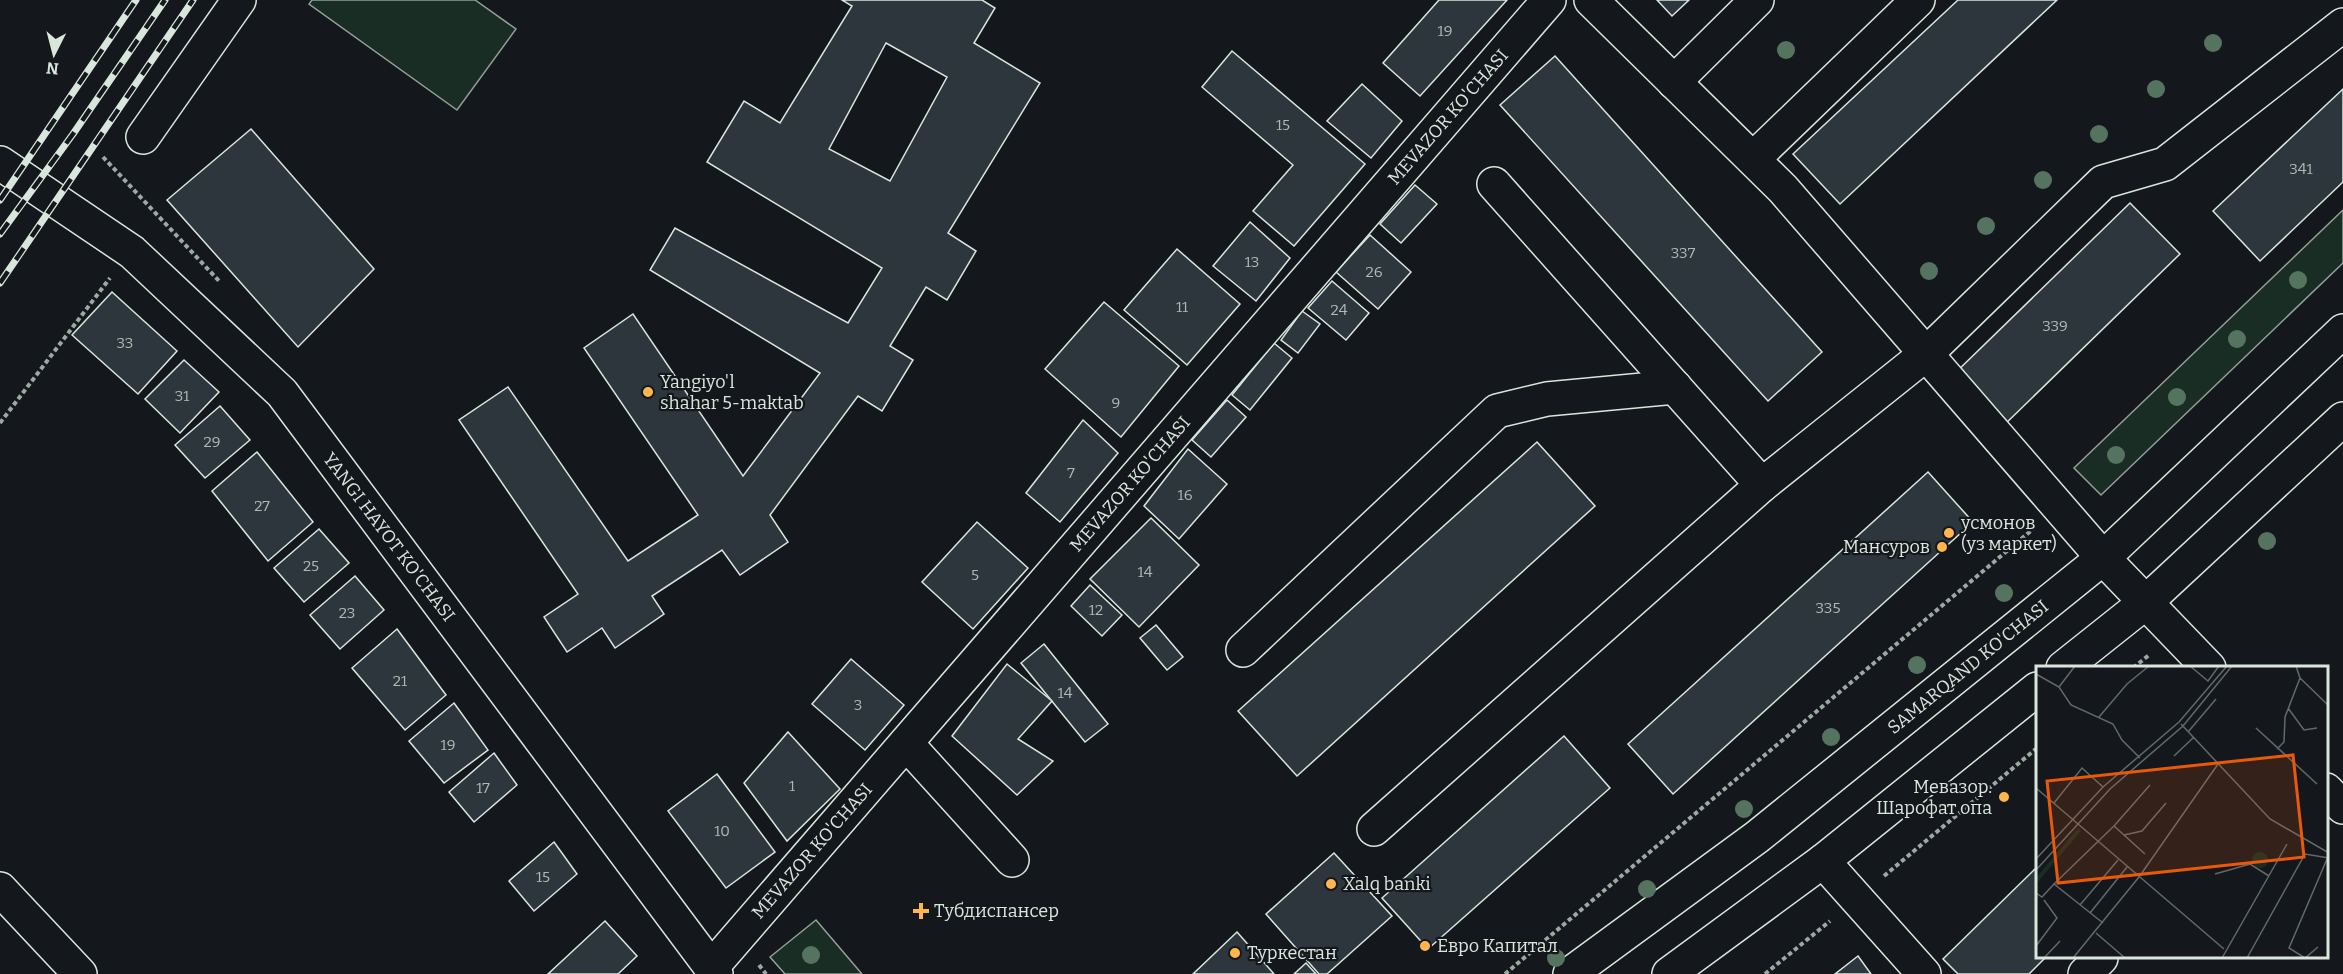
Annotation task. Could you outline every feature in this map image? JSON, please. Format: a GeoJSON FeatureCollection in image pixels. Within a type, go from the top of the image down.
{"type":"FeatureCollection","features":[{"type":"Feature","properties":{"kind":"street"},"geometry":{"type":"LineString","coordinates":[[143,137],[238,0]]}},
{"type":"Feature","properties":{"kind":"street","name":"MEVAZOR KO'CHASI"},"geometry":{"type":"LineString","coordinates":[[713,971],[906,743],[1549,0]]}},
{"type":"Feature","properties":{"kind":"street"},"geometry":{"type":"LineString","coordinates":[[1591,0],[1783,189],[2103,558],[2207,666]]}},
{"type":"Feature","properties":{"kind":"street"},"geometry":{"type":"LineString","coordinates":[[1674,82],[1757,0]]}},
{"type":"Feature","properties":{"kind":"street"},"geometry":{"type":"LineString","coordinates":[[1753,159],[1918,0]]}},
{"type":"Feature","properties":{"kind":"street"},"geometry":{"type":"LineString","coordinates":[[1374,829],[1762,485],[1926,354],[2103,183],[2165,164],[2343,25]]}},
{"type":"Feature","properties":{"kind":"street","name":"YANGI HAYOT KO'CHASI"},"geometry":{"type":"LineString","coordinates":[[0,163],[132,252],[282,393],[713,971]]}},
{"type":"Feature","properties":{"kind":"street"},"geometry":{"type":"LineString","coordinates":[[1494,184],[1762,485]]}},
{"type":"Feature","properties":{"kind":"street","name":"SAMARQAND KO'CHASI"},"geometry":{"type":"LineString","coordinates":[[1570,974],[1756,837],[2103,558],[2343,331]]}},
{"type":"Feature","properties":{"kind":"street"},"geometry":{"type":"LineString","coordinates":[[1243,650],[1497,411],[1547,399],[1675,387]]}},
{"type":"Feature","properties":{"kind":"street"},"geometry":{"type":"LineString","coordinates":[[2065,666],[2145,602],[2343,419]]}},
{"type":"Feature","properties":{"kind":"street"},"geometry":{"type":"LineString","coordinates":[[1669,974],[1823,861],[2036,690]]}},
{"type":"Feature","properties":{"kind":"street"},"geometry":{"type":"LineString","coordinates":[[906,743],[1012,860]]}},
{"type":"Feature","properties":{"kind":"street"},"geometry":{"type":"LineString","coordinates":[[2328,792],[2343,807]]}},
{"type":"Feature","properties":{"kind":"street"},"geometry":{"type":"LineString","coordinates":[[1823,861],[1924,974]]}},
{"type":"Feature","properties":{"kind":"street"},"geometry":{"type":"LineString","coordinates":[[0,888],[80,974]]}},
{"type":"Feature","properties":{"kind":"street"},"geometry":{"type":"LineString","coordinates":[[2085,974],[2099,959]]}},
{"type":"Feature","properties":{"kind":"path"},"geometry":{"type":"LineString","coordinates":[[0,423],[132,252]]}},
{"type":"Feature","properties":{"kind":"path"},"geometry":{"type":"LineString","coordinates":[[1505,974],[2059,508]]}},
{"type":"Feature","properties":{"kind":"path"},"geometry":{"type":"LineString","coordinates":[[1765,974],[2036,749]]}},
{"type":"Feature","properties":{"kind":"green space"},"geometry":{"type":"Polygon","coordinates":[[[312,0],[475,0],[516,29],[457,110],[309,4],[312,0]]]}},
{"type":"Feature","properties":{"kind":"green space"},"geometry":{"type":"Polygon","coordinates":[[[2343,210],[2343,263],[2101,495],[2074,468],[2343,210]]]}},
{"type":"Feature","properties":{"kind":"green space"},"geometry":{"type":"Polygon","coordinates":[[[816,920],[862,974],[785,974],[770,957],[816,920]]]}},
{"type":"Feature","properties":{"kind":"building"},"geometry":{"type":"Polygon","coordinates":[[[842,0],[982,0],[995,8],[974,43],[1040,83],[948,233],[976,251],[947,300],[926,287],[890,346],[913,360],[882,411],[858,396],[770,515],[788,542],[740,575],[722,550],[652,596],[664,614],[615,648],[602,628],[567,652],[544,617],[578,594],[459,420],[508,387],[628,561],[698,515],[584,348],[633,314],[743,476],[820,373],[650,270],[675,228],[848,323],[882,268],[707,162],[744,101],[780,123],[852,6],[842,0]],[[886,43],[829,149],[890,181],[947,77],[886,43]]]}},
{"type":"Feature","properties":{"kind":"building"},"geometry":{"type":"Polygon","coordinates":[[[1439,0],[1507,0],[1420,96],[1383,63],[1439,0]]]}},
{"type":"Feature","properties":{"kind":"building"},"geometry":{"type":"Polygon","coordinates":[[[1657,0],[1689,0],[1672,16],[1657,0]]]}},
{"type":"Feature","properties":{"kind":"building"},"geometry":{"type":"Polygon","coordinates":[[[1958,0],[2057,0],[1840,204],[1793,154],[1958,0]]]}},
{"type":"Feature","properties":{"kind":"building"},"geometry":{"type":"Polygon","coordinates":[[[1232,51],[1365,164],[1294,246],[1253,211],[1293,165],[1202,87],[1232,51]]]}},
{"type":"Feature","properties":{"kind":"building"},"geometry":{"type":"Polygon","coordinates":[[[1555,56],[1822,352],[1768,401],[1500,105],[1555,56]]]}},
{"type":"Feature","properties":{"kind":"building"},"geometry":{"type":"Polygon","coordinates":[[[1362,84],[1402,121],[1371,158],[1327,121],[1362,84]]]}},
{"type":"Feature","properties":{"kind":"building"},"geometry":{"type":"Polygon","coordinates":[[[2343,89],[2343,182],[2260,261],[2213,211],[2343,89]]]}},
{"type":"Feature","properties":{"kind":"building"},"geometry":{"type":"Polygon","coordinates":[[[251,129],[374,269],[298,347],[167,200],[251,129]]]}},
{"type":"Feature","properties":{"kind":"building"},"geometry":{"type":"Polygon","coordinates":[[[1415,185],[1437,204],[1401,243],[1380,224],[1415,185]]]}},
{"type":"Feature","properties":{"kind":"building"},"geometry":{"type":"Polygon","coordinates":[[[2130,203],[2180,254],[2000,429],[1950,378],[2130,203]]]}},
{"type":"Feature","properties":{"kind":"building"},"geometry":{"type":"Polygon","coordinates":[[[1250,222],[1290,258],[1256,301],[1213,266],[1250,222]]]}},
{"type":"Feature","properties":{"kind":"building"},"geometry":{"type":"Polygon","coordinates":[[[1370,235],[1411,272],[1378,309],[1336,272],[1370,235]]]}},
{"type":"Feature","properties":{"kind":"building"},"geometry":{"type":"Polygon","coordinates":[[[1177,249],[1240,304],[1187,365],[1124,310],[1177,249]]]}},
{"type":"Feature","properties":{"kind":"building"},"geometry":{"type":"Polygon","coordinates":[[[1332,281],[1369,313],[1346,340],[1308,308],[1332,281]]]}},
{"type":"Feature","properties":{"kind":"building"},"geometry":{"type":"Polygon","coordinates":[[[112,292],[177,351],[138,394],[72,335],[112,292]]]}},
{"type":"Feature","properties":{"kind":"building"},"geometry":{"type":"Polygon","coordinates":[[[1104,302],[1179,366],[1121,437],[1045,369],[1104,302]]]}},
{"type":"Feature","properties":{"kind":"building"},"geometry":{"type":"Polygon","coordinates":[[[1302,311],[1320,324],[1298,353],[1281,340],[1302,311]]]}},
{"type":"Feature","properties":{"kind":"building"},"geometry":{"type":"Polygon","coordinates":[[[1274,343],[1292,358],[1250,410],[1232,395],[1274,343]]]}},
{"type":"Feature","properties":{"kind":"building"},"geometry":{"type":"Polygon","coordinates":[[[184,360],[219,392],[180,433],[145,399],[184,360]]]}},
{"type":"Feature","properties":{"kind":"building"},"geometry":{"type":"Polygon","coordinates":[[[1227,400],[1246,417],[1211,457],[1192,440],[1227,400]]]}},
{"type":"Feature","properties":{"kind":"building"},"geometry":{"type":"Polygon","coordinates":[[[220,406],[250,440],[205,478],[175,445],[220,406]]]}},
{"type":"Feature","properties":{"kind":"building"},"geometry":{"type":"Polygon","coordinates":[[[1083,420],[1118,453],[1060,522],[1026,493],[1083,420]]]}},
{"type":"Feature","properties":{"kind":"building"},"geometry":{"type":"Polygon","coordinates":[[[1537,442],[1595,506],[1297,776],[1238,711],[1537,442]]]}},
{"type":"Feature","properties":{"kind":"building"},"geometry":{"type":"Polygon","coordinates":[[[1188,449],[1227,484],[1179,539],[1144,506],[1188,449]]]}},
{"type":"Feature","properties":{"kind":"building"},"geometry":{"type":"Polygon","coordinates":[[[257,452],[313,522],[268,561],[212,491],[257,452]]]}},
{"type":"Feature","properties":{"kind":"building"},"geometry":{"type":"Polygon","coordinates":[[[1928,472],[1973,522],[1673,794],[1628,744],[1928,472]]]}},
{"type":"Feature","properties":{"kind":"building"},"geometry":{"type":"Polygon","coordinates":[[[1151,518],[1199,565],[1139,627],[1090,579],[1151,518]]]}},
{"type":"Feature","properties":{"kind":"building"},"geometry":{"type":"Polygon","coordinates":[[[977,522],[1028,568],[973,629],[922,582],[977,522]]]}},
{"type":"Feature","properties":{"kind":"building"},"geometry":{"type":"Polygon","coordinates":[[[319,529],[349,563],[304,602],[274,568],[319,529]]]}},
{"type":"Feature","properties":{"kind":"building"},"geometry":{"type":"Polygon","coordinates":[[[355,576],[384,610],[340,649],[310,615],[355,576]]]}},
{"type":"Feature","properties":{"kind":"building"},"geometry":{"type":"Polygon","coordinates":[[[1090,585],[1122,615],[1102,636],[1071,606],[1090,585]]]}},
{"type":"Feature","properties":{"kind":"building"},"geometry":{"type":"Polygon","coordinates":[[[1156,625],[1183,657],[1167,670],[1140,638],[1156,625]]]}},
{"type":"Feature","properties":{"kind":"building"},"geometry":{"type":"Polygon","coordinates":[[[397,629],[446,695],[405,730],[352,668],[397,629]]]}},
{"type":"Feature","properties":{"kind":"building"},"geometry":{"type":"Polygon","coordinates":[[[1044,644],[1108,724],[1085,742],[1021,663],[1044,644]]]}},
{"type":"Feature","properties":{"kind":"building"},"geometry":{"type":"Polygon","coordinates":[[[851,659],[904,705],[865,750],[812,704],[851,659]]]}},
{"type":"Feature","properties":{"kind":"building"},"geometry":{"type":"Polygon","coordinates":[[[1007,664],[1052,701],[1018,739],[1053,761],[1017,795],[952,736],[1007,664]]]}},
{"type":"Feature","properties":{"kind":"building"},"geometry":{"type":"Polygon","coordinates":[[[454,703],[488,750],[444,783],[409,741],[454,703]]]}},
{"type":"Feature","properties":{"kind":"building"},"geometry":{"type":"Polygon","coordinates":[[[788,732],[840,789],[787,841],[744,783],[788,732]]]}},
{"type":"Feature","properties":{"kind":"building"},"geometry":{"type":"Polygon","coordinates":[[[1564,736],[1610,788],[1428,949],[1382,898],[1564,736]]]}},
{"type":"Feature","properties":{"kind":"building"},"geometry":{"type":"Polygon","coordinates":[[[494,753],[517,785],[474,822],[449,792],[494,753]]]}},
{"type":"Feature","properties":{"kind":"building"},"geometry":{"type":"Polygon","coordinates":[[[717,774],[775,852],[726,888],[668,811],[717,774]]]}},
{"type":"Feature","properties":{"kind":"building"},"geometry":{"type":"Polygon","coordinates":[[[554,842],[577,874],[534,911],[509,881],[554,842]]]}},
{"type":"Feature","properties":{"kind":"building","name":"Xalq banki"},"geometry":{"type":"Polygon","coordinates":[[[1334,853],[1392,916],[1327,974],[1319,974],[1266,914],[1334,853]]]}},
{"type":"Feature","properties":{"kind":"building"},"geometry":{"type":"Polygon","coordinates":[[[2036,868],[2036,959],[2044,959],[2029,974],[1958,974],[1943,959],[2036,868]]]}},
{"type":"Feature","properties":{"kind":"building"},"geometry":{"type":"Polygon","coordinates":[[[605,921],[637,956],[618,974],[548,974],[605,921]]]}},
{"type":"Feature","properties":{"kind":"building","name":"Туркестан"},"geometry":{"type":"Polygon","coordinates":[[[1237,932],[1274,974],[1193,974],[1237,932]]]}},
{"type":"Feature","properties":{"kind":"building"},"geometry":{"type":"Polygon","coordinates":[[[1858,956],[1871,974],[1835,974],[1858,956]]]}},
{"type":"Feature","properties":{"kind":"building"},"geometry":{"type":"Polygon","coordinates":[[[1306,963],[1316,974],[1294,974],[1306,963]]]}},
{"type":"Feature","properties":{"kind":"railway"},"geometry":{"type":"LineString","coordinates":[[0,200],[136,0]]}},
{"type":"Feature","properties":{"kind":"railway"},"geometry":{"type":"LineString","coordinates":[[0,234],[73,134],[165,0]]}},
{"type":"Feature","properties":{"kind":"railway"},"geometry":{"type":"LineString","coordinates":[[0,283],[193,0]]}},
{"type":"Feature","properties":{"kind":"place","name":"Yangiyo'l shahar 5-maktab"},"geometry":{"type":"Point","coordinates":[648,392]}},
{"type":"Feature","properties":{"kind":"place","name":"усмонов (уз маркет)"},"geometry":{"type":"Point","coordinates":[1949,533]}},
{"type":"Feature","properties":{"kind":"place","name":"Мансуров"},"geometry":{"type":"Point","coordinates":[1942,547]}},
{"type":"Feature","properties":{"kind":"place","name":"Мевазор. Шарофат опа"},"geometry":{"type":"Point","coordinates":[2004,797]}},
{"type":"Feature","properties":{"kind":"place","name":"Xalq banki"},"geometry":{"type":"Point","coordinates":[1331,884]}},
{"type":"Feature","properties":{"kind":"place","name":"Тубдиспансер"},"geometry":{"type":"Point","coordinates":[921,911]}},
{"type":"Feature","properties":{"kind":"place","name":"Евро Капитал"},"geometry":{"type":"Point","coordinates":[1425,946]}},
{"type":"Feature","properties":{"kind":"place","name":"Туркестан"},"geometry":{"type":"Point","coordinates":[1235,953]}}]}
